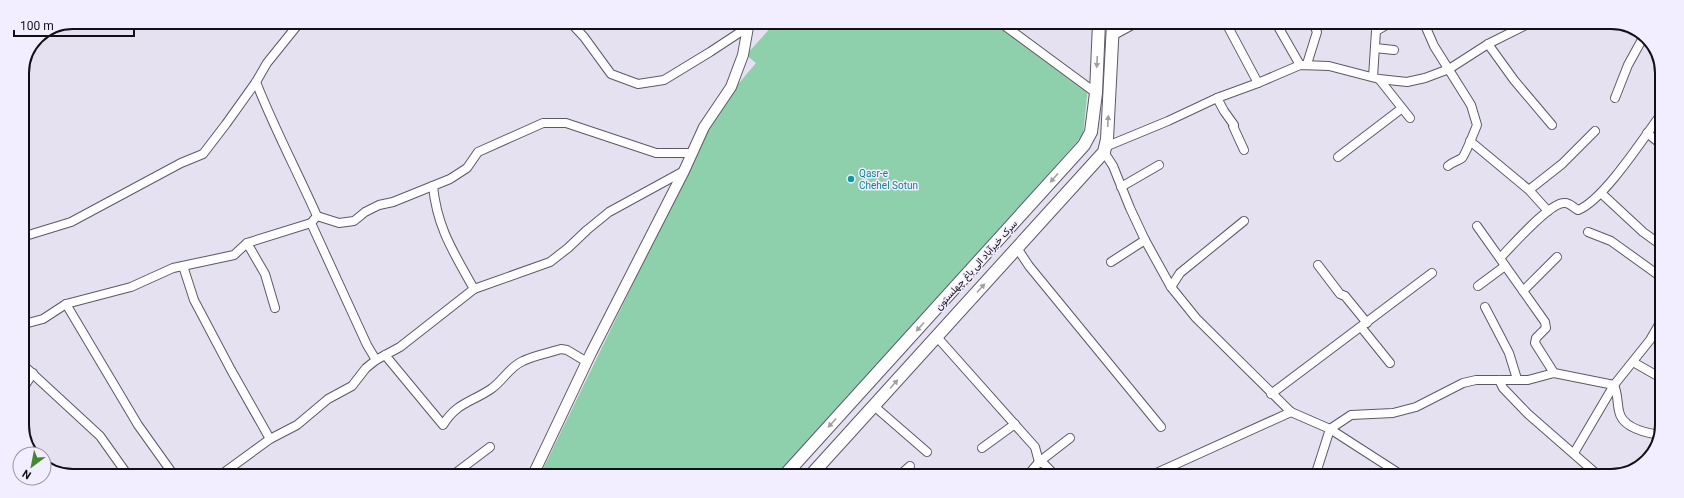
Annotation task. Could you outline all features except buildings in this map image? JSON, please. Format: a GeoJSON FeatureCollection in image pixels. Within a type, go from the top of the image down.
{"type":"FeatureCollection","features":[{"type":"Feature","properties":{"kind":"main road","name":"سرک خیرآباد الی باغ چهلستون"},"geometry":{"type":"LineString","coordinates":[[790,469],[1084,145],[1091,132],[1096,93],[1099,29]]}},
{"type":"Feature","properties":{"kind":"main road"},"geometry":{"type":"LineString","coordinates":[[816,469],[1104,150],[1107,139],[1113,29]]}},
{"type":"Feature","properties":{"kind":"street"},"geometry":{"type":"LineString","coordinates":[[29,235],[71,222],[181,163],[203,154],[256,82],[267,63],[294,29]]}},
{"type":"Feature","properties":{"kind":"street"},"geometry":{"type":"LineString","coordinates":[[577,29],[611,74],[638,84],[664,80],[710,52],[743,29]]}},
{"type":"Feature","properties":{"kind":"street"},"geometry":{"type":"LineString","coordinates":[[536,469],[587,362],[684,171],[704,127],[731,87],[743,55],[748,29]]}},
{"type":"Feature","properties":{"kind":"street"},"geometry":{"type":"LineString","coordinates":[[1009,29],[1096,93]]}},
{"type":"Feature","properties":{"kind":"street"},"geometry":{"type":"LineString","coordinates":[[1112,36],[1125,29]]}},
{"type":"Feature","properties":{"kind":"street"},"geometry":{"type":"LineString","coordinates":[[1229,29],[1258,83]]}},
{"type":"Feature","properties":{"kind":"street"},"geometry":{"type":"LineString","coordinates":[[1280,29],[1303,65]]}},
{"type":"Feature","properties":{"kind":"street"},"geometry":{"type":"LineString","coordinates":[[1303,65],[1317,32],[1316,29]]}},
{"type":"Feature","properties":{"kind":"street"},"geometry":{"type":"LineString","coordinates":[[1380,29],[1376,31],[1376,78],[1410,118]]}},
{"type":"Feature","properties":{"kind":"street"},"geometry":{"type":"LineString","coordinates":[[1426,29],[1434,46],[1471,105],[1477,124],[1463,157],[1448,166]]}},
{"type":"Feature","properties":{"kind":"street"},"geometry":{"type":"LineString","coordinates":[[1392,469],[1330,429],[1291,412],[1271,394],[1196,318],[1171,287],[1145,240],[1113,166],[1104,150],[1217,98],[1303,65],[1329,66],[1376,78],[1407,82],[1425,78],[1449,69],[1488,44],[1518,29]]}},
{"type":"Feature","properties":{"kind":"street"},"geometry":{"type":"LineString","coordinates":[[1615,98],[1628,65],[1641,41]]}},
{"type":"Feature","properties":{"kind":"street"},"geometry":{"type":"LineString","coordinates":[[1488,44],[1514,80],[1552,125]]}},
{"type":"Feature","properties":{"kind":"street"},"geometry":{"type":"LineString","coordinates":[[1375,48],[1394,50]]}},
{"type":"Feature","properties":{"kind":"street"},"geometry":{"type":"LineString","coordinates":[[256,82],[273,125],[298,172],[317,216],[339,223],[354,221],[365,212],[379,205],[393,202],[450,179],[466,168],[478,152],[543,123],[566,123],[656,153],[692,153]]}},
{"type":"Feature","properties":{"kind":"street"},"geometry":{"type":"LineString","coordinates":[[1217,98],[1234,125],[1233,126],[1244,150]]}},
{"type":"Feature","properties":{"kind":"street"},"geometry":{"type":"LineString","coordinates":[[1338,157],[1401,109]]}},
{"type":"Feature","properties":{"kind":"street"},"geometry":{"type":"LineString","coordinates":[[1500,258],[1548,211],[1564,203],[1568,203],[1578,210],[1601,193],[1655,123]]}},
{"type":"Feature","properties":{"kind":"street"},"geometry":{"type":"LineString","coordinates":[[1529,190],[1562,164],[1595,131]]}},
{"type":"Feature","properties":{"kind":"street"},"geometry":{"type":"LineString","coordinates":[[1647,134],[1655,140]]}},
{"type":"Feature","properties":{"kind":"street"},"geometry":{"type":"LineString","coordinates":[[1470,141],[1529,190],[1548,211]]}},
{"type":"Feature","properties":{"kind":"street"},"geometry":{"type":"LineString","coordinates":[[1121,187],[1159,165]]}},
{"type":"Feature","properties":{"kind":"street"},"geometry":{"type":"LineString","coordinates":[[229,469],[270,439],[297,425],[328,400],[352,386],[366,368],[376,360],[400,347],[474,289],[550,262],[609,212],[684,171]]}},
{"type":"Feature","properties":{"kind":"street"},"geometry":{"type":"LineString","coordinates":[[433,186],[439,220],[451,248],[474,289]]}},
{"type":"Feature","properties":{"kind":"street"},"geometry":{"type":"LineString","coordinates":[[1601,193],[1643,232],[1655,241]]}},
{"type":"Feature","properties":{"kind":"street"},"geometry":{"type":"LineString","coordinates":[[29,323],[43,318],[66,304],[131,287],[173,268],[234,255],[247,244],[311,223],[317,216]]}},
{"type":"Feature","properties":{"kind":"street"},"geometry":{"type":"LineString","coordinates":[[1171,287],[1180,273],[1244,221]]}},
{"type":"Feature","properties":{"kind":"street"},"geometry":{"type":"LineString","coordinates":[[311,223],[367,345],[376,360]]}},
{"type":"Feature","properties":{"kind":"street"},"geometry":{"type":"LineString","coordinates":[[1477,226],[1545,322],[1546,328],[1536,338],[1535,343],[1554,373]]}},
{"type":"Feature","properties":{"kind":"street"},"geometry":{"type":"LineString","coordinates":[[1588,232],[1611,241],[1655,273]]}},
{"type":"Feature","properties":{"kind":"street"},"geometry":{"type":"LineString","coordinates":[[1111,262],[1145,240]]}},
{"type":"Feature","properties":{"kind":"street"},"geometry":{"type":"LineString","coordinates":[[247,244],[265,274],[275,308]]}},
{"type":"Feature","properties":{"kind":"street"},"geometry":{"type":"LineString","coordinates":[[1017,248],[1029,266],[1161,427]]}},
{"type":"Feature","properties":{"kind":"street"},"geometry":{"type":"LineString","coordinates":[[1523,291],[1557,256]]}},
{"type":"Feature","properties":{"kind":"street"},"geometry":{"type":"LineString","coordinates":[[1318,265],[1340,294],[1345,296],[1390,363]]}},
{"type":"Feature","properties":{"kind":"street"},"geometry":{"type":"LineString","coordinates":[[183,266],[194,300],[270,439]]}},
{"type":"Feature","properties":{"kind":"street"},"geometry":{"type":"LineString","coordinates":[[1478,286],[1505,266]]}},
{"type":"Feature","properties":{"kind":"street"},"geometry":{"type":"LineString","coordinates":[[1271,394],[1432,273]]}},
{"type":"Feature","properties":{"kind":"street"},"geometry":{"type":"LineString","coordinates":[[66,304],[138,426],[169,469]]}},
{"type":"Feature","properties":{"kind":"street"},"geometry":{"type":"LineString","coordinates":[[1485,307],[1509,353],[1517,380]]}},
{"type":"Feature","properties":{"kind":"street"},"geometry":{"type":"LineString","coordinates":[[1574,453],[1614,385],[1650,340],[1655,331]]}},
{"type":"Feature","properties":{"kind":"street"},"geometry":{"type":"LineString","coordinates":[[937,337],[1035,447],[1039,462]]}},
{"type":"Feature","properties":{"kind":"street"},"geometry":{"type":"LineString","coordinates":[[385,355],[443,425],[450,414],[466,402],[492,389],[511,369],[522,361],[561,350],[567,350],[587,362]]}},
{"type":"Feature","properties":{"kind":"street"},"geometry":{"type":"LineString","coordinates":[[1633,362],[1655,375]]}},
{"type":"Feature","properties":{"kind":"street"},"geometry":{"type":"LineString","coordinates":[[29,370],[100,436],[123,469]]}},
{"type":"Feature","properties":{"kind":"street"},"geometry":{"type":"LineString","coordinates":[[29,379],[33,373]]}},
{"type":"Feature","properties":{"kind":"street"},"geometry":{"type":"LineString","coordinates":[[1317,469],[1330,429],[1352,415],[1393,414],[1416,407],[1463,383],[1476,380],[1528,380],[1554,373],[1614,385]]}},
{"type":"Feature","properties":{"kind":"street"},"geometry":{"type":"LineString","coordinates":[[1499,380],[1503,388],[1528,414],[1591,469]]}},
{"type":"Feature","properties":{"kind":"street"},"geometry":{"type":"LineString","coordinates":[[1614,385],[1617,394],[1619,412],[1630,427],[1655,433]]}},
{"type":"Feature","properties":{"kind":"street"},"geometry":{"type":"LineString","coordinates":[[874,406],[927,452]]}},
{"type":"Feature","properties":{"kind":"street"},"geometry":{"type":"LineString","coordinates":[[1167,469],[1291,412]]}},
{"type":"Feature","properties":{"kind":"street"},"geometry":{"type":"LineString","coordinates":[[982,448],[1015,424]]}},
{"type":"Feature","properties":{"kind":"street"},"geometry":{"type":"LineString","coordinates":[[1033,469],[1039,462],[1070,438]]}},
{"type":"Feature","properties":{"kind":"street"},"geometry":{"type":"LineString","coordinates":[[460,469],[490,447]]}},
{"type":"Feature","properties":{"kind":"street"},"geometry":{"type":"LineString","coordinates":[[1039,462],[1044,464],[1049,469]]}},
{"type":"Feature","properties":{"kind":"street"},"geometry":{"type":"LineString","coordinates":[[907,469],[910,466]]}},
{"type":"Feature","properties":{"kind":"green space"},"geometry":{"type":"Polygon","coordinates":[[[770,29],[1011,29],[1088,87],[1083,135],[784,469],[543,469],[719,107],[756,63],[746,55],[770,29]]]}},
{"type":"Feature","properties":{"kind":"place","name":"Qasr-e Chehel Sotun"},"geometry":{"type":"Point","coordinates":[851,179]}}]}
